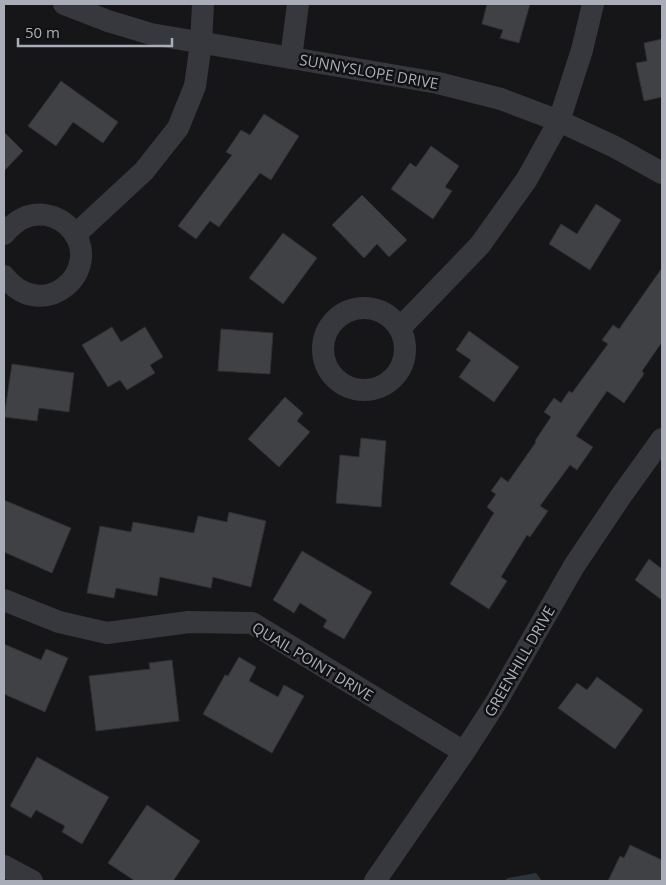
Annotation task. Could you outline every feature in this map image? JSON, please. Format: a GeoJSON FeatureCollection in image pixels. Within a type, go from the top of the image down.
{"type":"FeatureCollection","features":[{"type":"Feature","properties":{"kind":"street","name":"SUNNYSLOPE DRIVE"},"geometry":{"type":"LineString","coordinates":[[64,4],[117,24],[151,34],[438,83],[501,99],[560,121],[616,146],[662,173]]}},
{"type":"Feature","properties":{"kind":"street"},"geometry":{"type":"LineString","coordinates":[[75,235],[144,171],[178,128],[195,86],[201,43],[203,4]]}},
{"type":"Feature","properties":{"kind":"street"},"geometry":{"type":"LineString","coordinates":[[291,58],[298,4]]}},
{"type":"Feature","properties":{"kind":"street"},"geometry":{"type":"LineString","coordinates":[[400,328],[480,245],[527,179],[560,121],[582,50],[593,4]]}},
{"type":"Feature","properties":{"kind":"street"},"geometry":{"type":"LineString","coordinates":[[4,234],[13,223],[25,216],[40,214],[54,216],[66,224],[75,235],[80,247],[80,260],[77,272],[70,283],[60,291],[48,296],[22,293],[11,286],[4,276]]}},
{"type":"Feature","properties":{"kind":"street","name":"GREENHILL DRIVE"},"geometry":{"type":"LineString","coordinates":[[375,881],[495,704],[574,566],[662,439]]}},
{"type":"Feature","properties":{"kind":"street","name":"QUAIL POINT DRIVE"},"geometry":{"type":"LineString","coordinates":[[4,600],[59,622],[107,633],[189,622],[252,623],[464,752]]}},
{"type":"Feature","properties":{"kind":"street"},"geometry":{"type":"LineString","coordinates":[[4,866],[32,881]]}},
{"type":"Feature","properties":{"kind":"shaded area"},"geometry":{"type":"Polygon","coordinates":[[[536,873],[542,881],[504,881],[508,878],[536,873]]]}},
{"type":"Feature","properties":{"kind":"building"},"geometry":{"type":"Polygon","coordinates":[[[487,4],[530,4],[519,43],[500,38],[503,30],[482,24],[487,4]]]}},
{"type":"Feature","properties":{"kind":"building"},"geometry":{"type":"Polygon","coordinates":[[[662,39],[662,97],[644,101],[636,63],[647,61],[644,43],[662,39]]]}},
{"type":"Feature","properties":{"kind":"building"},"geometry":{"type":"Polygon","coordinates":[[[61,81],[118,122],[103,143],[73,122],[56,146],[28,126],[61,81]]]}},
{"type":"Feature","properties":{"kind":"building"},"geometry":{"type":"Polygon","coordinates":[[[264,114],[299,136],[271,180],[260,173],[219,227],[210,221],[196,239],[178,226],[232,155],[226,152],[241,130],[250,135],[264,114]]]}},
{"type":"Feature","properties":{"kind":"building"},"geometry":{"type":"Polygon","coordinates":[[[4,132],[23,151],[4,171],[4,132]]]}},
{"type":"Feature","properties":{"kind":"building"},"geometry":{"type":"Polygon","coordinates":[[[431,146],[459,166],[445,187],[452,191],[433,219],[391,189],[410,163],[416,167],[431,146]]]}},
{"type":"Feature","properties":{"kind":"building"},"geometry":{"type":"Polygon","coordinates":[[[362,195],[407,240],[389,257],[377,244],[364,258],[332,225],[362,195]]]}},
{"type":"Feature","properties":{"kind":"building"},"geometry":{"type":"Polygon","coordinates":[[[596,204],[621,220],[590,270],[549,244],[561,224],[577,234],[596,204]]]}},
{"type":"Feature","properties":{"kind":"building"},"geometry":{"type":"Polygon","coordinates":[[[283,233],[317,258],[283,304],[249,278],[283,233]]]}},
{"type":"Feature","properties":{"kind":"building"},"geometry":{"type":"Polygon","coordinates":[[[662,268],[662,342],[642,371],[644,374],[624,403],[607,391],[576,436],[593,447],[577,470],[570,465],[540,506],[548,511],[530,537],[527,535],[501,577],[507,581],[489,609],[450,584],[494,513],[487,507],[496,494],[491,491],[501,477],[508,482],[551,417],[544,412],[554,398],[561,403],[569,391],[572,393],[608,344],[602,340],[613,325],[619,329],[662,268]]]}},
{"type":"Feature","properties":{"kind":"building"},"geometry":{"type":"Polygon","coordinates":[[[112,327],[121,342],[145,327],[163,357],[150,365],[155,373],[127,390],[120,380],[108,387],[82,345],[112,327]]]}},
{"type":"Feature","properties":{"kind":"building"},"geometry":{"type":"Polygon","coordinates":[[[221,329],[273,333],[270,374],[218,371],[221,329]]]}},
{"type":"Feature","properties":{"kind":"building"},"geometry":{"type":"Polygon","coordinates":[[[469,331],[519,367],[494,402],[459,377],[471,360],[456,350],[469,331]]]}},
{"type":"Feature","properties":{"kind":"building"},"geometry":{"type":"Polygon","coordinates":[[[12,364],[74,373],[69,412],[39,408],[37,421],[4,417],[12,364]]]}},
{"type":"Feature","properties":{"kind":"building"},"geometry":{"type":"Polygon","coordinates":[[[285,397],[303,413],[297,421],[310,432],[279,467],[248,439],[285,397]]]}},
{"type":"Feature","properties":{"kind":"building"},"geometry":{"type":"Polygon","coordinates":[[[361,438],[386,441],[381,507],[336,503],[340,455],[359,457],[361,438]]]}},
{"type":"Feature","properties":{"kind":"building"},"geometry":{"type":"Polygon","coordinates":[[[4,500],[71,528],[52,573],[4,552],[4,500]]]}},
{"type":"Feature","properties":{"kind":"building"},"geometry":{"type":"Polygon","coordinates":[[[229,512],[266,521],[251,587],[213,577],[211,588],[160,577],[157,596],[116,588],[114,598],[87,593],[100,526],[131,532],[133,522],[194,533],[198,516],[227,522],[229,512]]]}},
{"type":"Feature","properties":{"kind":"building"},"geometry":{"type":"Polygon","coordinates":[[[302,551],[372,592],[344,639],[323,627],[327,620],[300,603],[294,613],[273,600],[302,551]]]}},
{"type":"Feature","properties":{"kind":"building"},"geometry":{"type":"Polygon","coordinates":[[[649,559],[662,569],[662,600],[635,580],[649,559]]]}},
{"type":"Feature","properties":{"kind":"building"},"geometry":{"type":"Polygon","coordinates":[[[4,644],[41,660],[46,649],[68,658],[45,712],[4,694],[4,644]]]}},
{"type":"Feature","properties":{"kind":"building"},"geometry":{"type":"Polygon","coordinates":[[[239,657],[256,667],[249,681],[278,697],[284,685],[304,696],[272,753],[203,714],[225,675],[228,676],[239,657]]]}},
{"type":"Feature","properties":{"kind":"building"},"geometry":{"type":"Polygon","coordinates":[[[172,660],[179,721],[96,731],[89,676],[150,669],[149,663],[172,660]]]}},
{"type":"Feature","properties":{"kind":"building"},"geometry":{"type":"Polygon","coordinates":[[[597,677],[643,710],[615,749],[558,708],[577,683],[587,690],[597,677]]]}},
{"type":"Feature","properties":{"kind":"building"},"geometry":{"type":"Polygon","coordinates":[[[37,757],[109,797],[82,844],[62,832],[65,826],[36,810],[31,818],[10,806],[37,757]]]}},
{"type":"Feature","properties":{"kind":"building"},"geometry":{"type":"Polygon","coordinates":[[[147,805],[200,841],[173,881],[135,881],[108,863],[147,805]]]}},
{"type":"Feature","properties":{"kind":"building"},"geometry":{"type":"Polygon","coordinates":[[[630,845],[662,860],[662,881],[608,881],[620,856],[624,858],[630,845]]]}}]}
